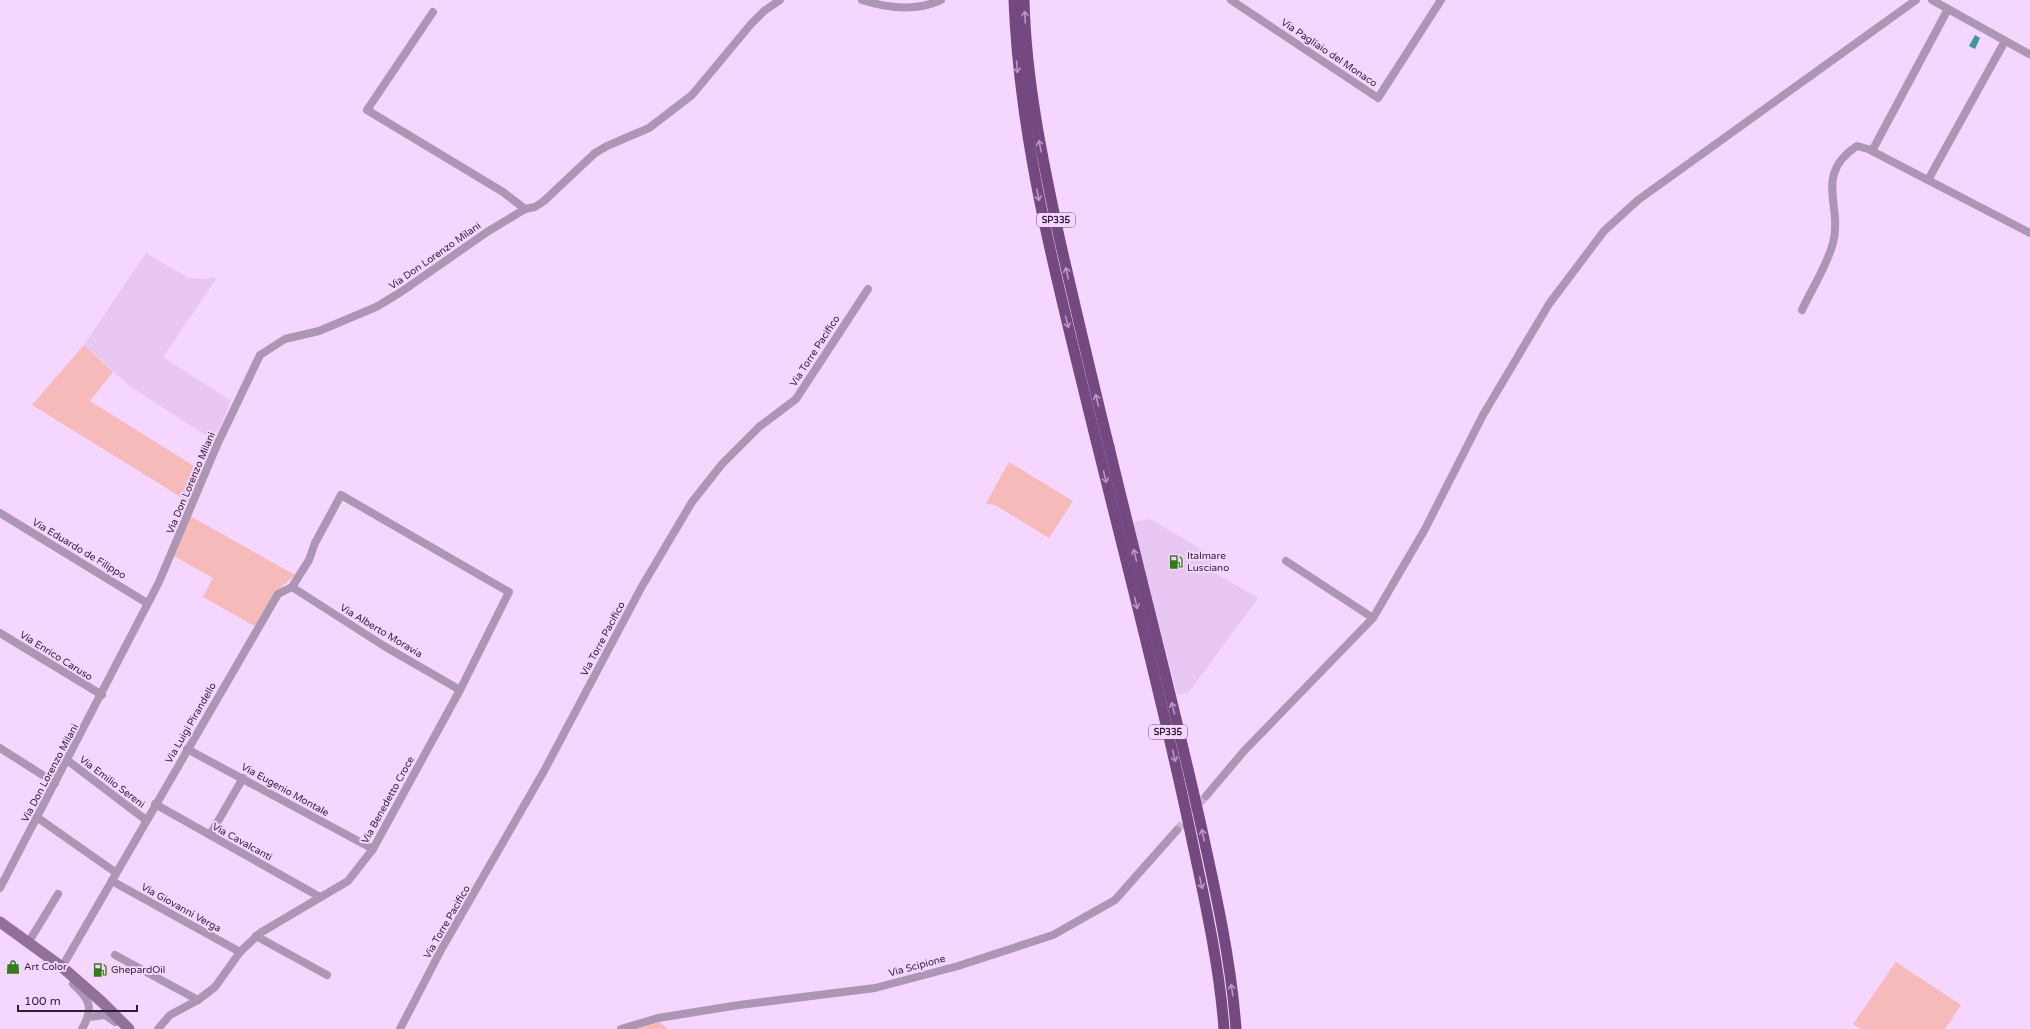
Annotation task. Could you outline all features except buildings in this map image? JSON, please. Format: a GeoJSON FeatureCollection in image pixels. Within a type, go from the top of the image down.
{"type":"FeatureCollection","features":[{"type":"Feature","properties":{"kind":"highway","name":"SP335"},"geometry":{"type":"LineString","coordinates":[[1014,0],[1018,75],[1024,122],[1046,230],[1098,435],[1187,766],[1216,896],[1235,1008],[1236,1029]]}},
{"type":"Feature","properties":{"kind":"highway","name":"SP335"},"geometry":{"type":"LineString","coordinates":[[1024,0],[1030,83],[1036,128],[1078,323],[1098,435],[1176,765],[1209,923],[1224,1029]]}},
{"type":"Feature","properties":{"kind":"main road"},"geometry":{"type":"LineString","coordinates":[[0,922],[62,967],[130,1029]]}},
{"type":"Feature","properties":{"kind":"street","name":"Via Don Lorenzo Milani"},"geometry":{"type":"LineString","coordinates":[[0,888],[102,695],[147,603],[168,564],[217,445],[260,355],[285,340],[318,330],[376,307],[401,292],[487,232],[525,209],[535,207],[544,202],[595,153],[607,146],[649,128],[692,95],[751,24],[764,11],[780,0]]}},
{"type":"Feature","properties":{"kind":"street"},"geometry":{"type":"LineString","coordinates":[[862,0],[894,8],[912,7],[941,0]]}},
{"type":"Feature","properties":{"kind":"street","name":"Via Pagliaio del Monaco"},"geometry":{"type":"LineString","coordinates":[[1231,0],[1378,98],[1441,0]]}},
{"type":"Feature","properties":{"kind":"street"},"geometry":{"type":"LineString","coordinates":[[1206,796],[1244,752],[1373,618],[1424,529],[1483,415],[1503,381],[1549,304],[1604,231],[1638,200],[1916,0]]}},
{"type":"Feature","properties":{"kind":"street"},"geometry":{"type":"LineString","coordinates":[[1932,0],[2029,54]]}},
{"type":"Feature","properties":{"kind":"street"},"geometry":{"type":"LineString","coordinates":[[1872,151],[1948,9]]}},
{"type":"Feature","properties":{"kind":"street"},"geometry":{"type":"LineString","coordinates":[[433,12],[367,110],[503,192],[525,209]]}},
{"type":"Feature","properties":{"kind":"street"},"geometry":{"type":"LineString","coordinates":[[1928,180],[2005,41]]}},
{"type":"Feature","properties":{"kind":"street"},"geometry":{"type":"LineString","coordinates":[[1802,310],[1826,263],[1833,242],[1835,222],[1831,191],[1833,175],[1845,154],[1857,146],[1872,151],[2030,233]]}},
{"type":"Feature","properties":{"kind":"street","name":"Via Torre Pacifico"},"geometry":{"type":"LineString","coordinates":[[400,1029],[441,950],[544,771],[644,582],[692,502],[722,464],[759,427],[796,398],[868,289]]}},
{"type":"Feature","properties":{"kind":"street","name":"Via Luigi Pirandello"},"geometry":{"type":"LineString","coordinates":[[62,967],[155,804],[278,594],[292,587],[309,560],[315,543],[341,495],[509,592]]}},
{"type":"Feature","properties":{"kind":"street","name":"Via Eduardo de Filippo"},"geometry":{"type":"LineString","coordinates":[[0,513],[147,603]]}},
{"type":"Feature","properties":{"kind":"street"},"geometry":{"type":"LineString","coordinates":[[1286,561],[1373,618]]}},
{"type":"Feature","properties":{"kind":"street","name":"Via Alberto Moravia"},"geometry":{"type":"LineString","coordinates":[[292,587],[384,646],[460,690]]}},
{"type":"Feature","properties":{"kind":"street","name":"Via Benedetto Croce"},"geometry":{"type":"LineString","coordinates":[[158,1029],[170,1015],[198,1000],[215,987],[240,952],[256,936],[348,881],[373,849],[460,690],[509,592]]}},
{"type":"Feature","properties":{"kind":"street","name":"Via Enrico Caruso"},"geometry":{"type":"LineString","coordinates":[[0,633],[102,695]]}},
{"type":"Feature","properties":{"kind":"street"},"geometry":{"type":"LineString","coordinates":[[0,748],[55,783]]}},
{"type":"Feature","properties":{"kind":"street","name":"Via Eugenio Montale"},"geometry":{"type":"LineString","coordinates":[[188,749],[373,849]]}},
{"type":"Feature","properties":{"kind":"street","name":"Via Emilio Sereni"},"geometry":{"type":"LineString","coordinates":[[67,760],[146,820]]}},
{"type":"Feature","properties":{"kind":"street"},"geometry":{"type":"LineString","coordinates":[[210,835],[243,778]]}},
{"type":"Feature","properties":{"kind":"street","name":"Via Cavalcanti"},"geometry":{"type":"LineString","coordinates":[[155,804],[320,897]]}},
{"type":"Feature","properties":{"kind":"street"},"geometry":{"type":"LineString","coordinates":[[38,818],[116,872]]}},
{"type":"Feature","properties":{"kind":"street","name":"Via Scipione"},"geometry":{"type":"LineString","coordinates":[[621,1029],[658,1018],[739,1005],[875,988],[958,966],[1052,935],[1115,900],[1177,830]]}},
{"type":"Feature","properties":{"kind":"street","name":"Via Giovanni Verga"},"geometry":{"type":"LineString","coordinates":[[112,881],[240,952]]}},
{"type":"Feature","properties":{"kind":"street"},"geometry":{"type":"LineString","coordinates":[[28,943],[58,894]]}},
{"type":"Feature","properties":{"kind":"street"},"geometry":{"type":"LineString","coordinates":[[256,936],[327,976]]}},
{"type":"Feature","properties":{"kind":"street"},"geometry":{"type":"LineString","coordinates":[[115,955],[198,1000]]}},
{"type":"Feature","properties":{"kind":"street"},"geometry":{"type":"LineString","coordinates":[[62,967],[65,976],[85,995],[88,1000],[89,1017],[82,1029]]}},
{"type":"Feature","properties":{"kind":"street"},"geometry":{"type":"LineString","coordinates":[[89,1017],[106,1015],[122,1029]]}},
{"type":"Feature","properties":{"kind":"shaded area"},"geometry":{"type":"Polygon","coordinates":[[[1975,35],[1980,38],[1975,49],[1969,46],[1975,35]]]}},
{"type":"Feature","properties":{"kind":"shaded area"},"geometry":{"type":"Polygon","coordinates":[[[146,253],[188,278],[204,279],[214,277],[216,279],[163,357],[231,401],[214,441],[130,386],[84,345],[146,253]]]}},
{"type":"Feature","properties":{"kind":"shaded area"},"geometry":{"type":"Polygon","coordinates":[[[84,345],[113,372],[90,401],[202,471],[189,502],[32,405],[84,345]]]}},
{"type":"Feature","properties":{"kind":"shaded area"},"geometry":{"type":"Polygon","coordinates":[[[1009,462],[1073,501],[1049,538],[997,506],[986,503],[1009,462]]]}},
{"type":"Feature","properties":{"kind":"shaded area"},"geometry":{"type":"Polygon","coordinates":[[[190,516],[295,575],[278,590],[256,627],[203,597],[213,578],[174,556],[190,516]]]}},
{"type":"Feature","properties":{"kind":"shaded area"},"geometry":{"type":"Polygon","coordinates":[[[1150,519],[1214,557],[1207,569],[1258,598],[1189,692],[1177,695],[1133,522],[1150,519]]]}},
{"type":"Feature","properties":{"kind":"shaded area"},"geometry":{"type":"Polygon","coordinates":[[[1896,962],[1961,1005],[1945,1029],[1861,1029],[1853,1024],[1896,962]]]}},
{"type":"Feature","properties":{"kind":"shaded area"},"geometry":{"type":"Polygon","coordinates":[[[658,1021],[668,1029],[629,1029],[658,1021]]]}},
{"type":"Feature","properties":{"kind":"tunnel"},"geometry":{"type":"LineString","coordinates":[[1177,830],[1206,796]]}},
{"type":"Feature","properties":{"kind":"place","name":"Italmare Lusciano"},"geometry":{"type":"Point","coordinates":[1176,562]}},
{"type":"Feature","properties":{"kind":"place","name":"Art Color"},"geometry":{"type":"Point","coordinates":[13,967]}},
{"type":"Feature","properties":{"kind":"place","name":"GhepardOil"},"geometry":{"type":"Point","coordinates":[100,970]}}]}
